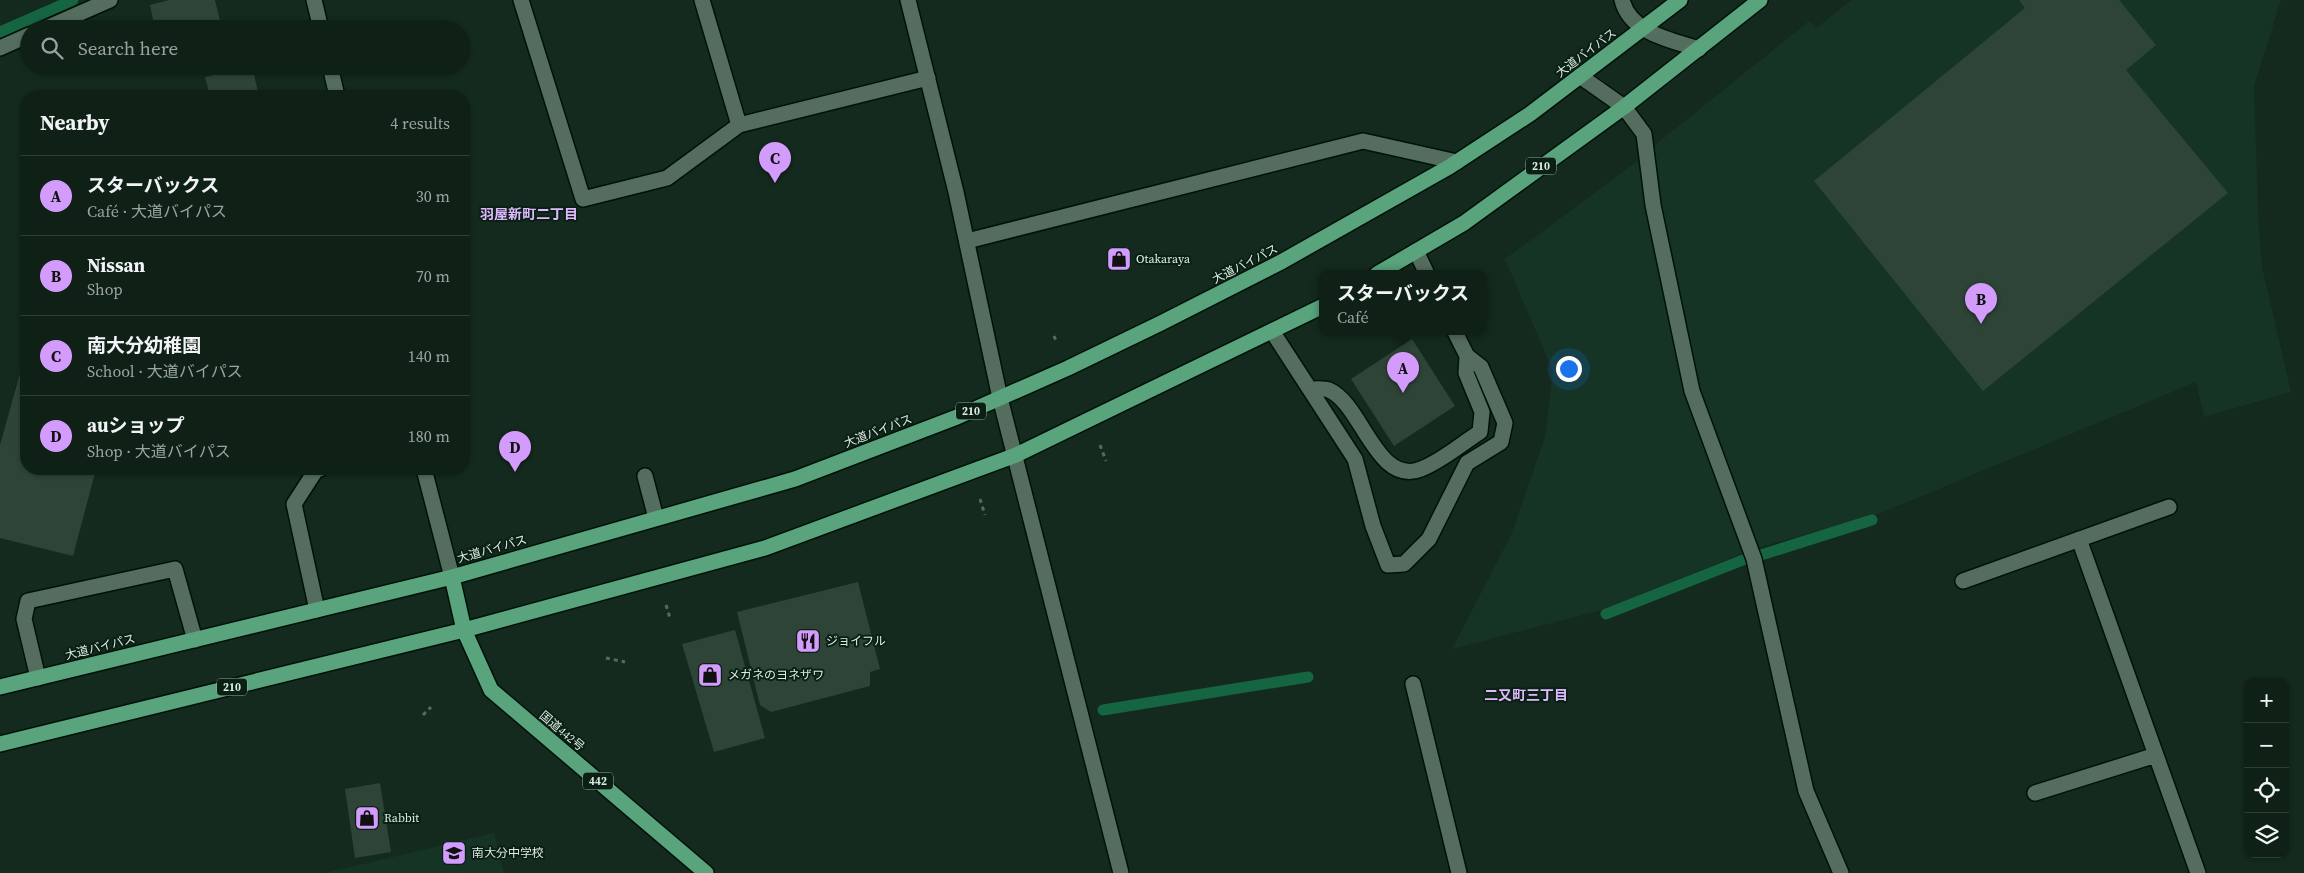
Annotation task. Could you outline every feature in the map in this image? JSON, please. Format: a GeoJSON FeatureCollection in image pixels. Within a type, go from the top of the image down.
{"type":"FeatureCollection","features":[{"type":"Feature","properties":{"kind":"highway","name":"大道バイパス"},"geometry":{"type":"LineString","coordinates":[[0,687],[452,576],[794,479],[1000,398],[1127,340],[1281,262],[1457,162],[1530,114],[1680,0]]}},
{"type":"Feature","properties":{"kind":"highway","name":"210"},"geometry":{"type":"LineString","coordinates":[[1384,270],[1464,223],[1624,107],[1760,0]]}},
{"type":"Feature","properties":{"kind":"highway","name":"210"},"geometry":{"type":"LineString","coordinates":[[0,744],[464,630],[765,548],[1016,455],[1319,308]]}},
{"type":"Feature","properties":{"kind":"highway","name":"国道442号"},"geometry":{"type":"LineString","coordinates":[[452,576],[464,630],[491,690],[706,873]]}},
{"type":"Feature","properties":{"kind":"street"},"geometry":{"type":"LineString","coordinates":[[64,20],[110,0]]}},
{"type":"Feature","properties":{"kind":"street"},"geometry":{"type":"LineString","coordinates":[[314,0],[319,20]]}},
{"type":"Feature","properties":{"kind":"street"},"geometry":{"type":"LineString","coordinates":[[520,0],[582,199],[667,178],[739,125],[928,78]]}},
{"type":"Feature","properties":{"kind":"street"},"geometry":{"type":"LineString","coordinates":[[702,0],[739,125]]}},
{"type":"Feature","properties":{"kind":"street"},"geometry":{"type":"LineString","coordinates":[[908,0],[967,241],[1000,398],[1121,873]]}},
{"type":"Feature","properties":{"kind":"street"},"geometry":{"type":"LineString","coordinates":[[1622,0],[1624,6],[1642,29],[1699,49]]}},
{"type":"Feature","properties":{"kind":"street"},"geometry":{"type":"LineString","coordinates":[[0,48],[20,39]]}},
{"type":"Feature","properties":{"kind":"street"},"geometry":{"type":"LineString","coordinates":[[332,75],[336,90]]}},
{"type":"Feature","properties":{"kind":"street"},"geometry":{"type":"LineString","coordinates":[[1580,76],[1624,107],[1644,134],[1652,205],[1692,390],[1754,559],[1806,791],[1841,873]]}},
{"type":"Feature","properties":{"kind":"street"},"geometry":{"type":"LineString","coordinates":[[967,241],[1363,141],[1457,162]]}},
{"type":"Feature","properties":{"kind":"street"},"geometry":{"type":"LineString","coordinates":[[1416,251],[1425,270]]}},
{"type":"Feature","properties":{"kind":"street"},"geometry":{"type":"LineString","coordinates":[[1272,331],[1355,459],[1374,526],[1388,565],[1404,564],[1429,539],[1467,463],[1501,442],[1505,423],[1482,367],[1467,356],[1456,335]]}},
{"type":"Feature","properties":{"kind":"street"},"geometry":{"type":"LineString","coordinates":[[1310,389],[1328,389],[1344,400],[1381,458],[1399,470],[1420,470],[1480,432],[1482,412],[1466,373],[1467,356]]}},
{"type":"Feature","properties":{"kind":"street"},"geometry":{"type":"LineString","coordinates":[[313,475],[294,504],[317,610]]}},
{"type":"Feature","properties":{"kind":"street"},"geometry":{"type":"LineString","coordinates":[[426,475],[452,576]]}},
{"type":"Feature","properties":{"kind":"street"},"geometry":{"type":"LineString","coordinates":[[645,476],[656,518]]}},
{"type":"Feature","properties":{"kind":"street"},"geometry":{"type":"LineString","coordinates":[[1963,581],[2169,507]]}},
{"type":"Feature","properties":{"kind":"street"},"geometry":{"type":"LineString","coordinates":[[2080,539],[2198,873]]}},
{"type":"Feature","properties":{"kind":"street"},"geometry":{"type":"LineString","coordinates":[[38,678],[24,619],[28,602],[175,569],[195,640]]}},
{"type":"Feature","properties":{"kind":"street"},"geometry":{"type":"LineString","coordinates":[[1413,684],[1458,873]]}},
{"type":"Feature","properties":{"kind":"street"},"geometry":{"type":"LineString","coordinates":[[2035,793],[2156,755]]}},
{"type":"Feature","properties":{"kind":"path"},"geometry":{"type":"LineString","coordinates":[[1100,445],[1106,461]]}},
{"type":"Feature","properties":{"kind":"path"},"geometry":{"type":"LineString","coordinates":[[980,496],[985,515]]}},
{"type":"Feature","properties":{"kind":"path"},"geometry":{"type":"LineString","coordinates":[[666,606],[670,618]]}},
{"type":"Feature","properties":{"kind":"path"},"geometry":{"type":"LineString","coordinates":[[606,658],[625,662]]}},
{"type":"Feature","properties":{"kind":"path"},"geometry":{"type":"LineString","coordinates":[[423,715],[431,707]]}},
{"type":"Feature","properties":{"kind":"shaded area"},"geometry":{"type":"Polygon","coordinates":[[[1852,0],[2281,0],[2254,86],[2258,216],[2262,267],[2291,392],[2204,417],[2196,382],[1881,513],[1757,548],[1700,388],[1660,207],[1654,146],[1809,21],[1816,28],[1852,0]]]}},
{"type":"Feature","properties":{"kind":"shaded area"},"geometry":{"type":"Polygon","coordinates":[[[1639,160],[1646,208],[1685,393],[1744,553],[1602,610],[1452,649],[1511,535],[1545,437],[1553,371],[1505,259],[1639,160]]]}},
{"type":"Feature","properties":{"kind":"shaded area","name":"南大分中学校"},"geometry":{"type":"Polygon","coordinates":[[[494,833],[504,873],[325,873],[494,833]]]}},
{"type":"Feature","properties":{"kind":"building"},"geometry":{"type":"Polygon","coordinates":[[[169,0],[215,0],[220,20],[153,20],[150,5],[169,0]]]}},
{"type":"Feature","properties":{"kind":"building"},"geometry":{"type":"Polygon","coordinates":[[[2019,0],[2119,0],[2156,45],[2126,70],[2228,193],[1983,391],[1814,181],[2025,8],[2019,0]]]}},
{"type":"Feature","properties":{"kind":"building"},"geometry":{"type":"Polygon","coordinates":[[[214,75],[254,75],[258,90],[208,90],[205,77],[214,75]]]}},
{"type":"Feature","properties":{"kind":"building"},"geometry":{"type":"Polygon","coordinates":[[[1412,339],[1455,406],[1394,446],[1351,379],[1412,339]]]}},
{"type":"Feature","properties":{"kind":"building"},"geometry":{"type":"Polygon","coordinates":[[[20,373],[20,475],[94,475],[73,556],[0,538],[0,445],[20,373]]]}},
{"type":"Feature","properties":{"kind":"building","name":"ジョイフル"},"geometry":{"type":"Polygon","coordinates":[[[858,582],[880,669],[870,672],[870,686],[771,712],[760,705],[737,612],[858,582]]]}},
{"type":"Feature","properties":{"kind":"building"},"geometry":{"type":"Polygon","coordinates":[[[735,630],[765,738],[714,752],[682,644],[735,630]]]}},
{"type":"Feature","properties":{"kind":"building"},"geometry":{"type":"Polygon","coordinates":[[[380,783],[391,852],[355,858],[345,789],[380,783]]]}},
{"type":"Feature","properties":{"kind":"waterway"},"geometry":{"type":"LineString","coordinates":[[27,20],[73,0]]}},
{"type":"Feature","properties":{"kind":"waterway"},"geometry":{"type":"LineString","coordinates":[[0,32],[20,23]]}},
{"type":"Feature","properties":{"kind":"waterway"},"geometry":{"type":"LineString","coordinates":[[1761,555],[1872,520]]}},
{"type":"Feature","properties":{"kind":"waterway"},"geometry":{"type":"LineString","coordinates":[[1606,614],[1743,560]]}},
{"type":"Feature","properties":{"kind":"waterway"},"geometry":{"type":"LineString","coordinates":[[1103,710],[1308,677]]}},
{"type":"Feature","properties":{"kind":"place","name":"南大分幼稚園"},"geometry":{"type":"Point","coordinates":[775,183]}},
{"type":"Feature","properties":{"kind":"place","name":"Otakaraya"},"geometry":{"type":"Point","coordinates":[1119,259]}},
{"type":"Feature","properties":{"kind":"place","name":"Nissan"},"geometry":{"type":"Point","coordinates":[1981,324]}},
{"type":"Feature","properties":{"kind":"place","name":"スターバックス"},"geometry":{"type":"Point","coordinates":[1403,393]}},
{"type":"Feature","properties":{"kind":"place","name":"auショップ"},"geometry":{"type":"Point","coordinates":[515,472]}},
{"type":"Feature","properties":{"kind":"place","name":"ジョイフル"},"geometry":{"type":"Point","coordinates":[808,641]}},
{"type":"Feature","properties":{"kind":"place","name":"メガネのヨネザワ"},"geometry":{"type":"Point","coordinates":[710,675]}},
{"type":"Feature","properties":{"kind":"place","name":"Rabbit"},"geometry":{"type":"Point","coordinates":[367,818]}},
{"type":"Feature","properties":{"kind":"place","name":"南大分中学校"},"geometry":{"type":"Point","coordinates":[454,853]}},
{"type":"Feature","properties":{"kind":"district","name":"羽屋新町二丁目"},"geometry":{"type":"Point","coordinates":[529,214]}},
{"type":"Feature","properties":{"kind":"district","name":"二又町三丁目"},"geometry":{"type":"Point","coordinates":[1526,695]}}]}
